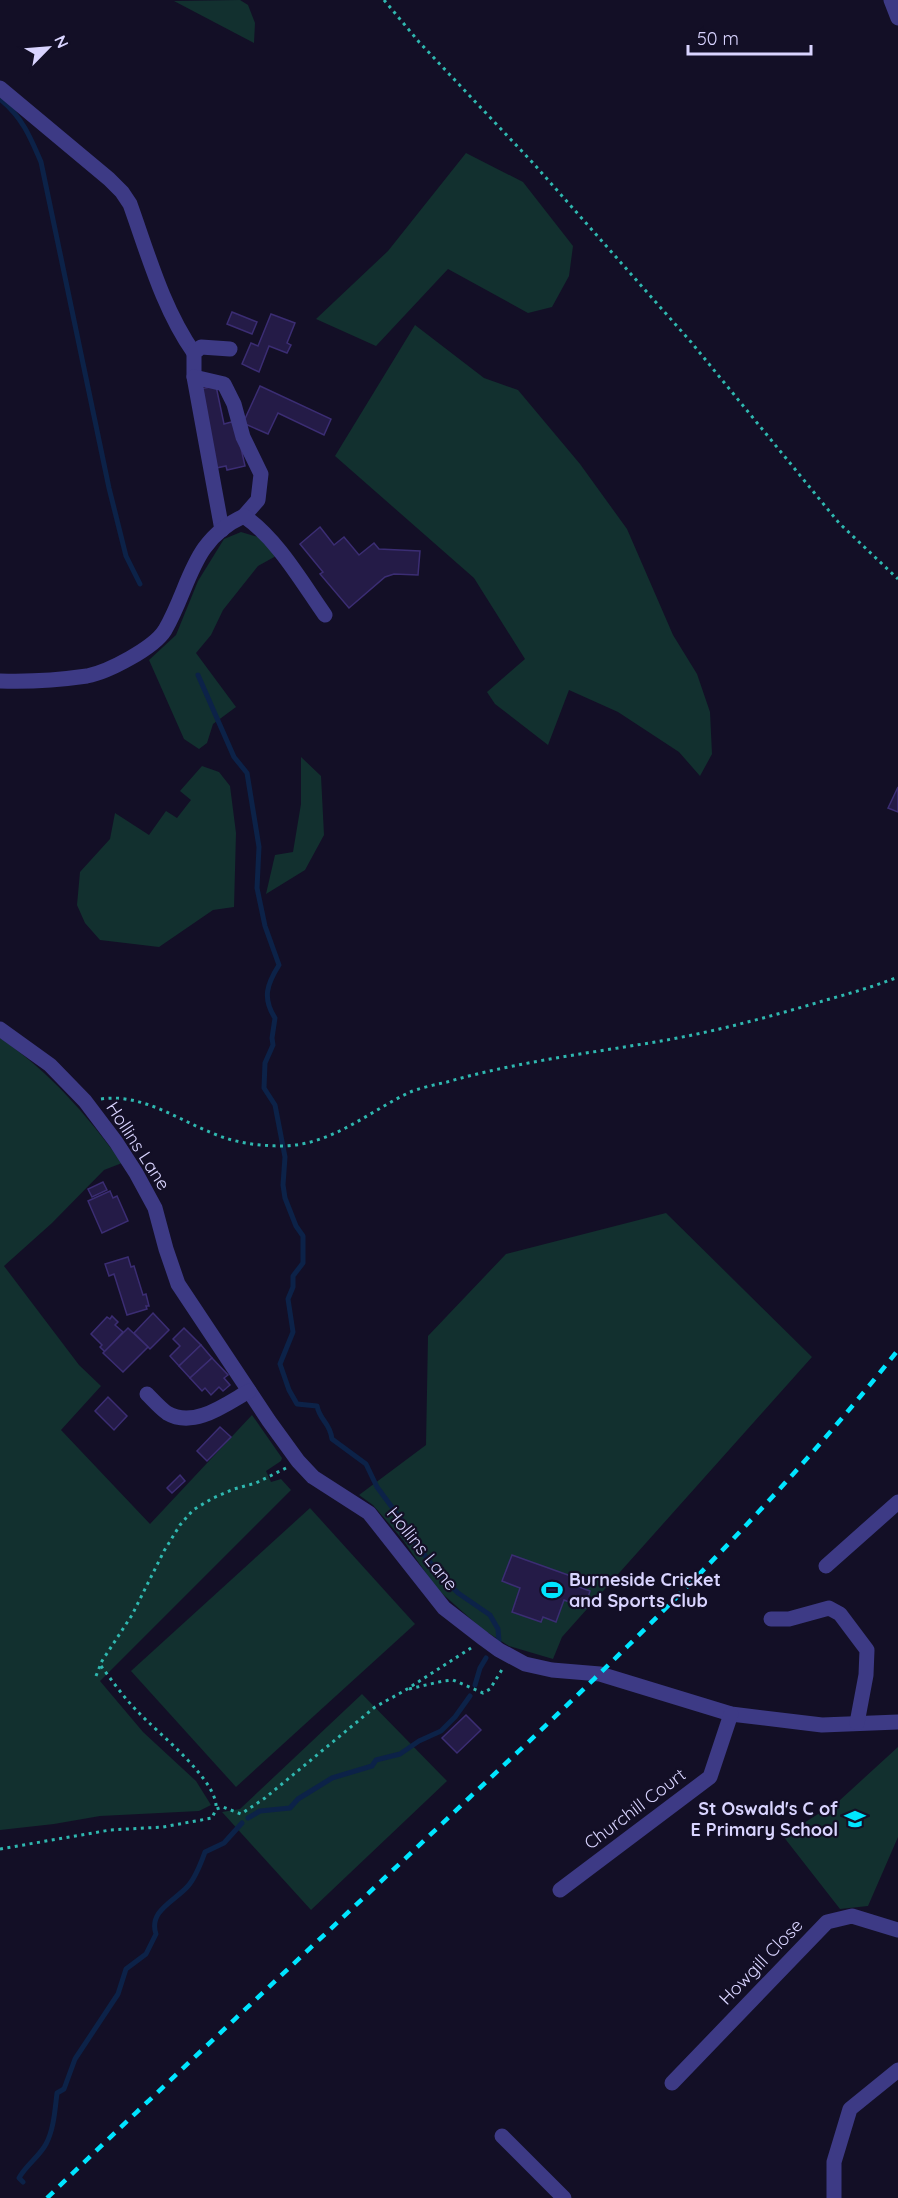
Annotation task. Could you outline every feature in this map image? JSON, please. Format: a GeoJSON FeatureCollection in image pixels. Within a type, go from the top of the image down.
{"type":"FeatureCollection","features":[{"type":"Feature","properties":{"kind":"street"},"geometry":{"type":"LineString","coordinates":[[891,0],[898,18]]}},
{"type":"Feature","properties":{"kind":"street"},"geometry":{"type":"LineString","coordinates":[[0,88],[110,180],[130,204],[168,305],[180,332],[194,353],[197,403],[222,530]]}},
{"type":"Feature","properties":{"kind":"street"},"geometry":{"type":"LineString","coordinates":[[194,353],[201,347],[230,349]]}},
{"type":"Feature","properties":{"kind":"street"},"geometry":{"type":"LineString","coordinates":[[0,681],[16,682],[90,676],[138,655],[164,632],[205,544],[231,522],[244,516],[258,500],[261,474],[243,437],[234,405],[224,384],[194,376]]}},
{"type":"Feature","properties":{"kind":"street"},"geometry":{"type":"LineString","coordinates":[[244,516],[254,523],[277,548],[325,615]]}},
{"type":"Feature","properties":{"kind":"street","name":"Hollins Lane"},"geometry":{"type":"LineString","coordinates":[[0,1029],[50,1065],[85,1101],[120,1149],[155,1208],[165,1249],[178,1284],[298,1461],[313,1477],[369,1513],[444,1608],[484,1639],[525,1664],[552,1670],[600,1674],[731,1714],[822,1725],[898,1722]]}},
{"type":"Feature","properties":{"kind":"street"},"geometry":{"type":"LineString","coordinates":[[147,1394],[166,1413],[182,1419],[201,1416],[249,1391]]}},
{"type":"Feature","properties":{"kind":"street"},"geometry":{"type":"LineString","coordinates":[[826,1566],[898,1502]]}},
{"type":"Feature","properties":{"kind":"street"},"geometry":{"type":"LineString","coordinates":[[771,1619],[789,1619],[829,1608],[840,1614],[867,1650],[857,1724]]}},
{"type":"Feature","properties":{"kind":"street","name":"Churchill Court"},"geometry":{"type":"LineString","coordinates":[[560,1890],[710,1777],[731,1714]]}},
{"type":"Feature","properties":{"kind":"street","name":"Howgill Close"},"geometry":{"type":"LineString","coordinates":[[672,2083],[827,1922],[852,1916],[898,1930]]}},
{"type":"Feature","properties":{"kind":"street"},"geometry":{"type":"LineString","coordinates":[[834,2198],[834,2162],[850,2109],[898,2070]]}},
{"type":"Feature","properties":{"kind":"street"},"geometry":{"type":"LineString","coordinates":[[502,2136],[564,2198]]}},
{"type":"Feature","properties":{"kind":"path"},"geometry":{"type":"LineString","coordinates":[[384,0],[419,42],[532,162],[691,342],[839,523],[898,579]]}},
{"type":"Feature","properties":{"kind":"path"},"geometry":{"type":"LineString","coordinates":[[85,1101],[110,1098],[137,1101],[213,1134],[249,1144],[285,1146],[312,1141],[344,1130],[410,1092],[539,1062],[665,1040],[762,1018],[898,977]]}},
{"type":"Feature","properties":{"kind":"path"},"geometry":{"type":"LineString","coordinates":[[96,1676],[100,1665],[132,1615],[164,1551],[180,1525],[193,1510],[213,1498],[256,1483],[298,1461]]}},
{"type":"Feature","properties":{"kind":"path"},"geometry":{"type":"LineString","coordinates":[[216,1809],[223,1807],[241,1814],[265,1798],[375,1707],[484,1639]]}},
{"type":"Feature","properties":{"kind":"path"},"geometry":{"type":"LineString","coordinates":[[404,1691],[453,1680],[483,1693],[490,1689],[510,1656]]}},
{"type":"Feature","properties":{"kind":"path"},"geometry":{"type":"LineString","coordinates":[[0,1849],[110,1830],[164,1827],[213,1818],[217,1801],[207,1781],[137,1711],[100,1665]]}},
{"type":"Feature","properties":{"kind":"green space"},"geometry":{"type":"Polygon","coordinates":[[[240,0],[248,5],[255,23],[254,43],[174,1],[240,0]]]}},
{"type":"Feature","properties":{"kind":"green space"},"geometry":{"type":"Polygon","coordinates":[[[466,153],[523,182],[573,246],[569,276],[552,307],[528,313],[448,269],[376,346],[316,319],[388,251],[466,153]]]}},
{"type":"Feature","properties":{"kind":"green space"},"geometry":{"type":"Polygon","coordinates":[[[415,325],[484,378],[518,390],[580,464],[627,529],[673,635],[697,674],[710,712],[712,754],[700,776],[679,752],[618,712],[569,690],[548,745],[495,704],[487,692],[525,659],[474,578],[335,456],[415,325]]]}},
{"type":"Feature","properties":{"kind":"green space"},"geometry":{"type":"Polygon","coordinates":[[[241,532],[258,537],[276,556],[258,566],[223,610],[211,635],[196,653],[236,707],[213,724],[207,743],[199,749],[184,739],[149,660],[176,635],[198,581],[224,539],[241,532]]]}},
{"type":"Feature","properties":{"kind":"green space"},"geometry":{"type":"Polygon","coordinates":[[[301,757],[321,776],[324,835],[305,870],[266,894],[275,855],[293,852],[301,804],[301,757]]]}},
{"type":"Feature","properties":{"kind":"green space"},"geometry":{"type":"Polygon","coordinates":[[[202,766],[219,772],[230,786],[236,833],[234,907],[213,910],[159,947],[100,940],[85,923],[77,905],[80,872],[110,839],[115,813],[149,835],[166,811],[177,818],[191,800],[180,791],[202,766]]]}},
{"type":"Feature","properties":{"kind":"green space"},"geometry":{"type":"Polygon","coordinates":[[[0,1038],[51,1079],[95,1128],[122,1163],[104,1170],[52,1223],[4,1266],[79,1365],[101,1386],[61,1430],[150,1524],[252,1415],[282,1458],[266,1471],[271,1482],[281,1479],[291,1490],[100,1681],[143,1732],[196,1781],[211,1805],[199,1811],[100,1816],[0,1830],[0,1038]]]}},
{"type":"Feature","properties":{"kind":"green space"},"geometry":{"type":"Polygon","coordinates":[[[666,1213],[812,1357],[562,1637],[553,1659],[509,1646],[482,1629],[437,1589],[403,1540],[373,1505],[359,1495],[426,1445],[428,1336],[506,1254],[666,1213]]]}},
{"type":"Feature","properties":{"kind":"green space"},"geometry":{"type":"Polygon","coordinates":[[[310,1508],[415,1624],[236,1787],[131,1671],[310,1508]]]}},
{"type":"Feature","properties":{"kind":"green space"},"geometry":{"type":"Polygon","coordinates":[[[362,1694],[447,1781],[311,1910],[222,1812],[240,1809],[362,1694]]]}},
{"type":"Feature","properties":{"kind":"green space","name":"St Oswald's C of E Primary School"},"geometry":{"type":"Polygon","coordinates":[[[898,1747],[898,1837],[868,1906],[840,1909],[783,1836],[839,1801],[898,1747]]]}},
{"type":"Feature","properties":{"kind":"building"},"geometry":{"type":"Polygon","coordinates":[[[232,312],[257,322],[252,334],[227,324],[232,312]]]}},
{"type":"Feature","properties":{"kind":"building"},"geometry":{"type":"Polygon","coordinates":[[[271,314],[295,323],[287,343],[291,345],[287,353],[269,346],[259,372],[242,364],[251,343],[258,346],[271,314]]]}},
{"type":"Feature","properties":{"kind":"building"},"geometry":{"type":"Polygon","coordinates":[[[216,386],[224,424],[235,421],[245,466],[227,470],[226,466],[216,468],[199,389],[216,386]]]}},
{"type":"Feature","properties":{"kind":"building"},"geometry":{"type":"Polygon","coordinates":[[[260,386],[331,419],[324,435],[278,413],[268,434],[243,423],[260,386]]]}},
{"type":"Feature","properties":{"kind":"building"},"geometry":{"type":"Polygon","coordinates":[[[320,527],[334,545],[344,537],[359,555],[374,543],[379,549],[420,551],[418,575],[394,574],[385,577],[349,608],[320,574],[323,572],[300,544],[320,527]]]}},
{"type":"Feature","properties":{"kind":"building"},"geometry":{"type":"Polygon","coordinates":[[[898,787],[898,812],[888,808],[898,787]]]}},
{"type":"Feature","properties":{"kind":"building"},"geometry":{"type":"Polygon","coordinates":[[[103,1182],[107,1190],[92,1197],[88,1189],[103,1182]]]}},
{"type":"Feature","properties":{"kind":"building"},"geometry":{"type":"Polygon","coordinates":[[[110,1191],[113,1198],[117,1196],[128,1221],[102,1233],[88,1201],[110,1191]]]}},
{"type":"Feature","properties":{"kind":"building"},"geometry":{"type":"Polygon","coordinates":[[[128,1257],[131,1267],[134,1266],[143,1295],[146,1294],[149,1306],[146,1306],[147,1309],[127,1315],[114,1274],[109,1276],[105,1264],[128,1257]]]}},
{"type":"Feature","properties":{"kind":"building"},"geometry":{"type":"Polygon","coordinates":[[[153,1313],[169,1330],[150,1349],[134,1333],[153,1313]]]}},
{"type":"Feature","properties":{"kind":"building"},"geometry":{"type":"Polygon","coordinates":[[[112,1316],[118,1322],[115,1325],[123,1332],[105,1352],[100,1347],[102,1345],[91,1334],[107,1317],[110,1319],[112,1316]]]}},
{"type":"Feature","properties":{"kind":"building"},"geometry":{"type":"Polygon","coordinates":[[[128,1328],[148,1347],[123,1372],[103,1353],[128,1328]]]}},
{"type":"Feature","properties":{"kind":"building"},"geometry":{"type":"Polygon","coordinates":[[[184,1328],[201,1345],[179,1366],[170,1356],[180,1346],[173,1339],[184,1328]]]}},
{"type":"Feature","properties":{"kind":"building"},"geometry":{"type":"Polygon","coordinates":[[[201,1345],[212,1358],[190,1378],[179,1366],[201,1345]]]}},
{"type":"Feature","properties":{"kind":"building"},"geometry":{"type":"Polygon","coordinates":[[[212,1358],[228,1375],[224,1378],[230,1385],[223,1391],[219,1387],[211,1395],[205,1388],[202,1391],[190,1378],[212,1358]]]}},
{"type":"Feature","properties":{"kind":"building"},"geometry":{"type":"Polygon","coordinates":[[[108,1397],[127,1416],[114,1430],[95,1411],[108,1397]]]}},
{"type":"Feature","properties":{"kind":"building"},"geometry":{"type":"Polygon","coordinates":[[[220,1427],[231,1437],[207,1461],[197,1451],[220,1427]]]}},
{"type":"Feature","properties":{"kind":"building"},"geometry":{"type":"Polygon","coordinates":[[[180,1475],[185,1481],[172,1493],[167,1488],[180,1475]]]}},
{"type":"Feature","properties":{"kind":"building","name":"Burneside Cricket and Sports Club"},"geometry":{"type":"Polygon","coordinates":[[[512,1555],[582,1580],[579,1587],[590,1591],[585,1608],[564,1600],[556,1622],[543,1617],[541,1622],[512,1612],[520,1588],[502,1581],[512,1555]]]}},
{"type":"Feature","properties":{"kind":"building"},"geometry":{"type":"Polygon","coordinates":[[[466,1715],[481,1730],[457,1753],[442,1738],[466,1715]]]}},
{"type":"Feature","properties":{"kind":"waterway"},"geometry":{"type":"LineString","coordinates":[[0,99],[20,120],[41,162],[109,488],[126,556],[140,584]]}},
{"type":"Feature","properties":{"kind":"waterway"},"geometry":{"type":"LineString","coordinates":[[198,675],[234,757],[247,773],[259,847],[257,888],[265,926],[279,965],[271,978],[267,997],[275,1018],[273,1045],[265,1063],[264,1088],[275,1105],[285,1157],[283,1185],[285,1198],[296,1226],[303,1236],[303,1263],[293,1276],[293,1287],[288,1299],[293,1332],[280,1364],[289,1390],[297,1404],[317,1406],[332,1439],[366,1464],[377,1487],[440,1575],[458,1593],[490,1615],[498,1629],[499,1641]]}},
{"type":"Feature","properties":{"kind":"waterway"},"geometry":{"type":"LineString","coordinates":[[475,1685],[486,1658]]}},
{"type":"Feature","properties":{"kind":"waterway"},"geometry":{"type":"LineString","coordinates":[[248,1818],[260,1811],[290,1808],[298,1799],[332,1778],[372,1766],[376,1760],[400,1754],[419,1741],[441,1731],[455,1717],[470,1696]]}},
{"type":"Feature","properties":{"kind":"waterway"},"geometry":{"type":"LineString","coordinates":[[23,2182],[19,2178],[49,2138],[57,2093],[64,2089],[75,2059],[118,1994],[126,1969],[146,1954],[156,1934],[155,1926],[159,1913],[191,1882],[205,1852],[224,1843],[242,1823]]}},
{"type":"Feature","properties":{"kind":"railway"},"geometry":{"type":"LineString","coordinates":[[47,2198],[636,1638],[798,1469],[898,1350]]}},
{"type":"Feature","properties":{"kind":"place","name":"Burneside Cricket and Sports Club"},"geometry":{"type":"Point","coordinates":[552,1590]}},
{"type":"Feature","properties":{"kind":"place","name":"St Oswald's C of E Primary School"},"geometry":{"type":"Point","coordinates":[855,1819]}}]}
